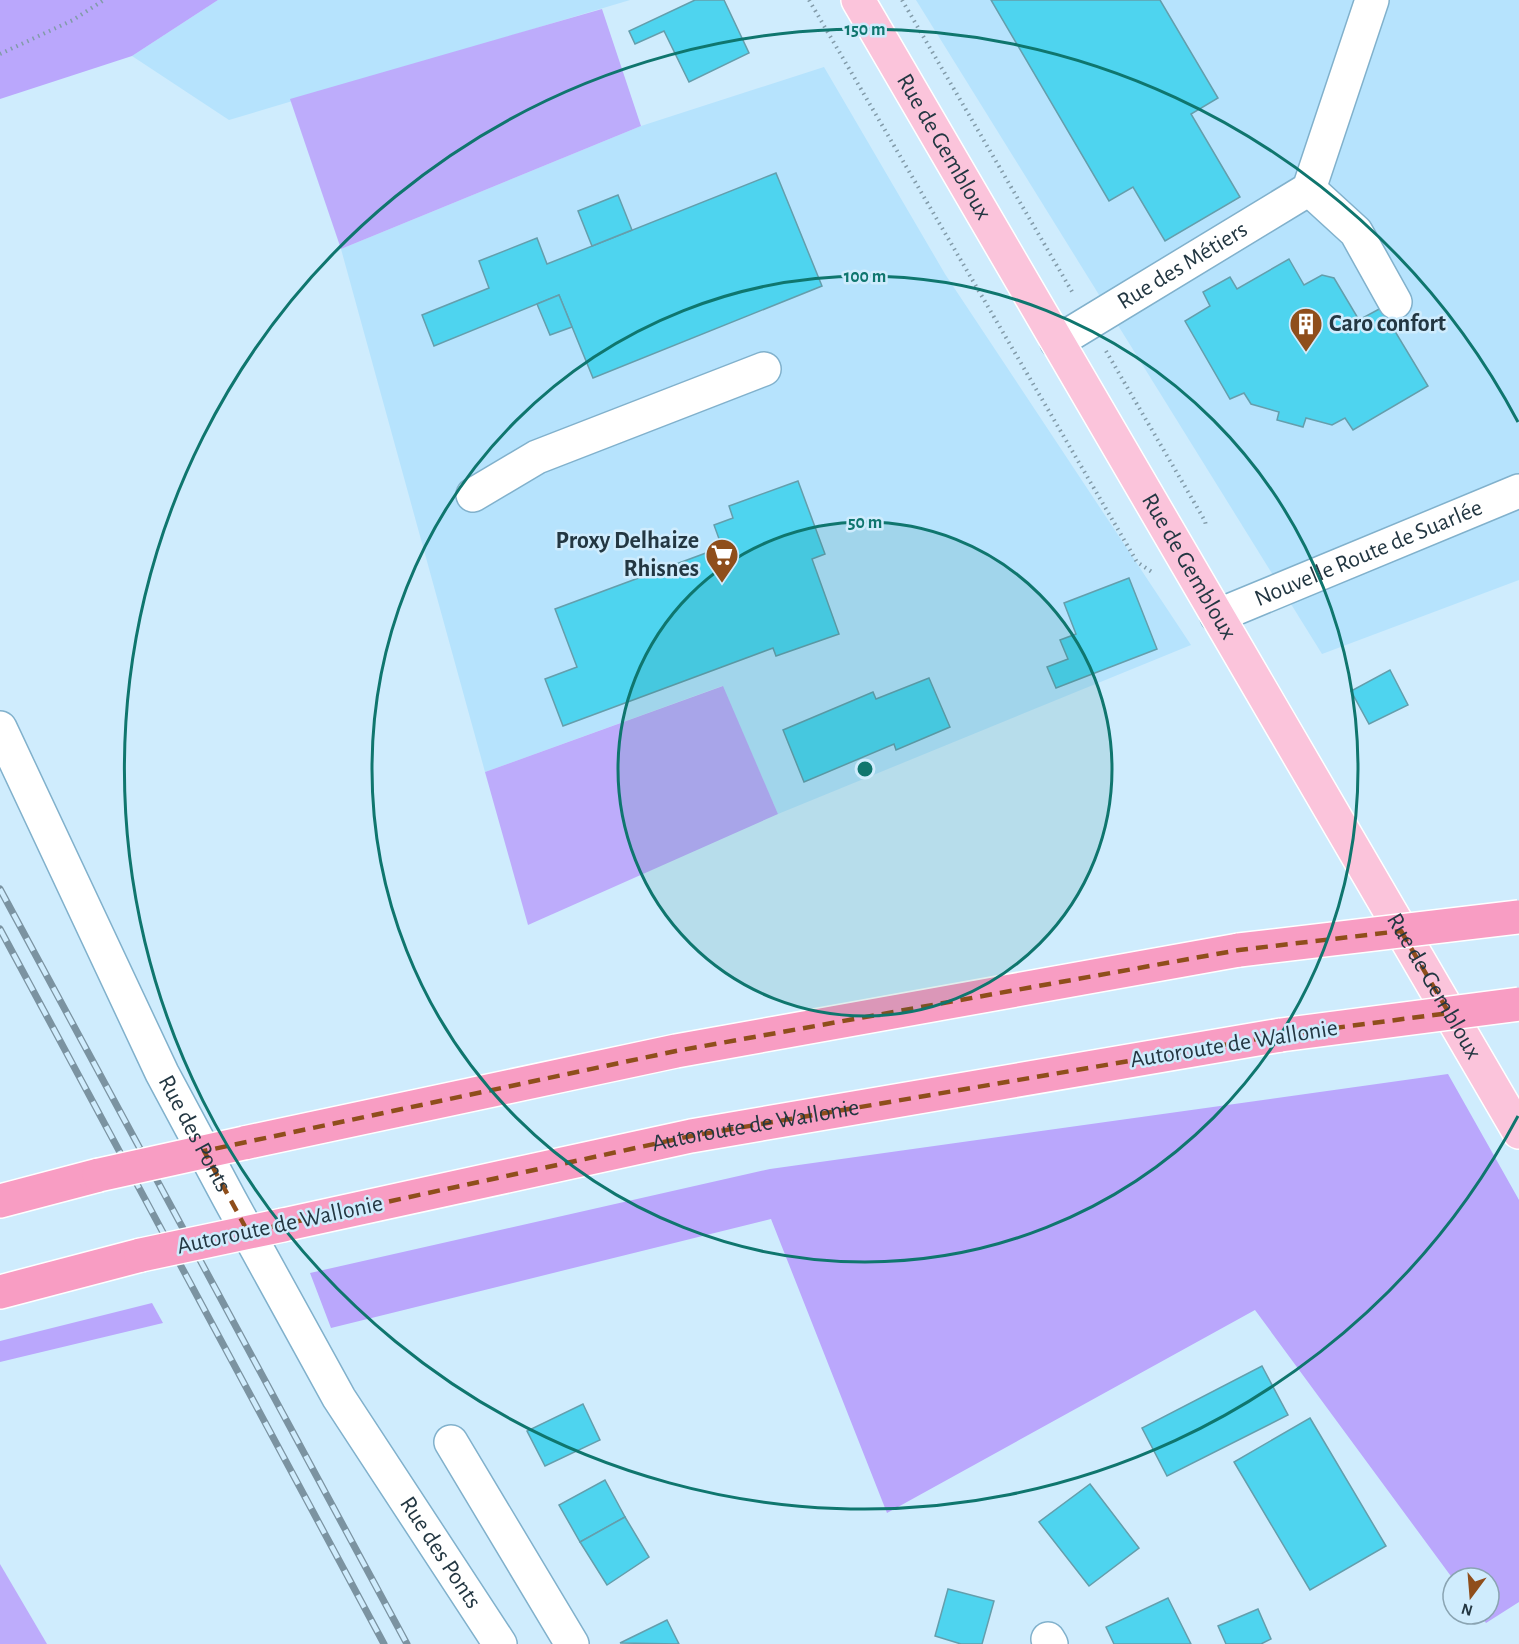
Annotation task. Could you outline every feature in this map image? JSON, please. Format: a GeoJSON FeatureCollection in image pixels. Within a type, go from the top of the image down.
{"type":"FeatureCollection","features":[{"type":"Feature","properties":{"kind":"highway"},"geometry":{"type":"LineString","coordinates":[[0,1201],[99,1175],[676,1051],[1239,950],[1519,917]]}},
{"type":"Feature","properties":{"kind":"highway","name":"Autoroute de Wallonie"},"geometry":{"type":"LineString","coordinates":[[0,1292],[141,1255],[691,1136],[1281,1035],[1519,1004]]}},
{"type":"Feature","properties":{"kind":"main road","name":"Rue de Gembloux"},"geometry":{"type":"LineString","coordinates":[[858,0],[1519,1132]]}},
{"type":"Feature","properties":{"kind":"street"},"geometry":{"type":"LineString","coordinates":[[1372,0],[1309,189],[1356,232],[1395,302]]}},
{"type":"Feature","properties":{"kind":"street","name":"Rue des Métiers"},"geometry":{"type":"LineString","coordinates":[[1057,342],[1309,189]]}},
{"type":"Feature","properties":{"kind":"street"},"geometry":{"type":"LineString","coordinates":[[473,495],[537,457],[764,369]]}},
{"type":"Feature","properties":{"kind":"street","name":"Nouvelle Route de Suarlée"},"geometry":{"type":"LineString","coordinates":[[1217,616],[1519,491]]}},
{"type":"Feature","properties":{"kind":"street","name":"Rue des Ponts"},"geometry":{"type":"LineString","coordinates":[[0,728],[162,1074],[230,1200],[339,1398],[500,1644]]}},
{"type":"Feature","properties":{"kind":"street"},"geometry":{"type":"LineString","coordinates":[[451,1442],[572,1644]]}},
{"type":"Feature","properties":{"kind":"path"},"geometry":{"type":"LineString","coordinates":[[0,54],[73,20],[104,0]]}},
{"type":"Feature","properties":{"kind":"path"},"geometry":{"type":"LineString","coordinates":[[809,0],[1137,562],[1155,574]]}},
{"type":"Feature","properties":{"kind":"highlighted area"},"geometry":{"type":"Polygon","coordinates":[[[1401,931],[1449,1013],[1281,1035],[691,1136],[248,1232],[204,1151],[676,1051],[1239,950],[1401,931]]]}},
{"type":"Feature","properties":{"kind":"shaded area"},"geometry":{"type":"Polygon","coordinates":[[[0,0],[218,0],[132,56],[0,99],[0,0]]]}},
{"type":"Feature","properties":{"kind":"shaded area"},"geometry":{"type":"Polygon","coordinates":[[[218,0],[630,0],[229,120],[132,56],[218,0]]]}},
{"type":"Feature","properties":{"kind":"shaded area"},"geometry":{"type":"Polygon","coordinates":[[[916,0],[1519,0],[1519,580],[1322,654],[916,0]]]}},
{"type":"Feature","properties":{"kind":"shaded area"},"geometry":{"type":"Polygon","coordinates":[[[602,9],[641,126],[341,249],[290,99],[602,9]]]}},
{"type":"Feature","properties":{"kind":"shaded area"},"geometry":{"type":"Polygon","coordinates":[[[824,67],[945,274],[1191,645],[778,814],[722,686],[485,772],[341,249],[641,126],[824,67]]]}},
{"type":"Feature","properties":{"kind":"shaded area"},"geometry":{"type":"Polygon","coordinates":[[[723,686],[778,814],[528,925],[485,772],[723,686]]]}},
{"type":"Feature","properties":{"kind":"shaded area"},"geometry":{"type":"Polygon","coordinates":[[[1448,1074],[1519,1200],[1519,1602],[1501,1613],[1501,1566],[1443,1566],[1255,1310],[887,1513],[771,1219],[331,1328],[310,1273],[770,1169],[1448,1074]]]}},
{"type":"Feature","properties":{"kind":"shaded area"},"geometry":{"type":"Polygon","coordinates":[[[152,1303],[163,1323],[0,1362],[0,1341],[152,1303]]]}},
{"type":"Feature","properties":{"kind":"shaded area"},"geometry":{"type":"Polygon","coordinates":[[[0,1564],[47,1644],[0,1644],[0,1564]]]}},
{"type":"Feature","properties":{"kind":"building"},"geometry":{"type":"Polygon","coordinates":[[[695,0],[724,0],[749,53],[689,82],[664,31],[635,44],[629,31],[695,0]]]}},
{"type":"Feature","properties":{"kind":"building"},"geometry":{"type":"Polygon","coordinates":[[[991,0],[1160,0],[1218,98],[1191,114],[1240,197],[1165,241],[1133,187],[1109,201],[991,0]]]}},
{"type":"Feature","properties":{"kind":"building"},"geometry":{"type":"Polygon","coordinates":[[[776,173],[822,286],[593,378],[559,295],[434,346],[422,315],[489,288],[479,261],[537,238],[547,264],[776,173]]]}},
{"type":"Feature","properties":{"kind":"building"},"geometry":{"type":"Polygon","coordinates":[[[618,195],[632,230],[592,246],[578,211],[618,195]]]}},
{"type":"Feature","properties":{"kind":"building","name":"Caro confort"},"geometry":{"type":"Polygon","coordinates":[[[1289,259],[1304,285],[1322,275],[1334,278],[1359,320],[1381,308],[1428,386],[1353,430],[1345,418],[1332,425],[1306,418],[1303,427],[1277,420],[1279,412],[1251,404],[1244,393],[1230,399],[1185,321],[1210,306],[1203,292],[1230,277],[1237,289],[1289,259]]]}},
{"type":"Feature","properties":{"kind":"building"},"geometry":{"type":"Polygon","coordinates":[[[559,295],[572,327],[550,335],[537,304],[559,295]]]}},
{"type":"Feature","properties":{"kind":"building","name":"Proxy Delhaize Rhisnes"},"geometry":{"type":"Polygon","coordinates":[[[798,481],[825,554],[812,559],[839,634],[776,656],[773,648],[563,726],[545,679],[577,667],[555,609],[722,547],[714,525],[733,518],[729,506],[798,481]]]}},
{"type":"Feature","properties":{"kind":"building"},"geometry":{"type":"Polygon","coordinates":[[[1129,578],[1157,649],[1056,688],[1047,667],[1068,659],[1060,640],[1076,634],[1064,603],[1129,578]]]}},
{"type":"Feature","properties":{"kind":"building"},"geometry":{"type":"Polygon","coordinates":[[[1390,670],[1408,705],[1369,724],[1351,691],[1390,670]]]}},
{"type":"Feature","properties":{"kind":"building"},"geometry":{"type":"Polygon","coordinates":[[[929,678],[950,727],[896,750],[894,744],[804,782],[783,730],[873,692],[876,699],[929,678]]]}},
{"type":"Feature","properties":{"kind":"building"},"geometry":{"type":"Polygon","coordinates":[[[1262,1366],[1288,1415],[1167,1476],[1142,1428],[1262,1366]]]}},
{"type":"Feature","properties":{"kind":"building"},"geometry":{"type":"Polygon","coordinates":[[[583,1404],[600,1440],[545,1466],[527,1431],[583,1404]]]}},
{"type":"Feature","properties":{"kind":"building"},"geometry":{"type":"Polygon","coordinates":[[[1310,1418],[1386,1546],[1310,1590],[1234,1462],[1310,1418]]]}},
{"type":"Feature","properties":{"kind":"building"},"geometry":{"type":"Polygon","coordinates":[[[605,1480],[625,1517],[580,1542],[559,1505],[605,1480]]]}},
{"type":"Feature","properties":{"kind":"building"},"geometry":{"type":"Polygon","coordinates":[[[1090,1484],[1139,1548],[1089,1586],[1039,1522],[1090,1484]]]}},
{"type":"Feature","properties":{"kind":"building"},"geometry":{"type":"Polygon","coordinates":[[[625,1517],[649,1557],[607,1585],[580,1542],[625,1517]]]}},
{"type":"Feature","properties":{"kind":"building"},"geometry":{"type":"Polygon","coordinates":[[[948,1589],[994,1601],[982,1644],[961,1644],[935,1636],[948,1589]]]}},
{"type":"Feature","properties":{"kind":"building"},"geometry":{"type":"Polygon","coordinates":[[[1168,1598],[1191,1644],[1114,1644],[1106,1627],[1168,1598]]]}},
{"type":"Feature","properties":{"kind":"building"},"geometry":{"type":"Polygon","coordinates":[[[1258,1609],[1271,1639],[1261,1644],[1226,1644],[1218,1626],[1258,1609]]]}},
{"type":"Feature","properties":{"kind":"building"},"geometry":{"type":"Polygon","coordinates":[[[667,1620],[679,1644],[620,1643],[667,1620]]]}},
{"type":"Feature","properties":{"kind":"railway"},"geometry":{"type":"LineString","coordinates":[[0,889],[407,1644]]}},
{"type":"Feature","properties":{"kind":"railway"},"geometry":{"type":"LineString","coordinates":[[0,929],[384,1644]]}},
{"type":"Feature","properties":{"kind":"place","name":"Caro confort"},"geometry":{"type":"Point","coordinates":[1306,353]}},
{"type":"Feature","properties":{"kind":"place","name":"Proxy Delhaize Rhisnes"},"geometry":{"type":"Point","coordinates":[722,584]}}]}
